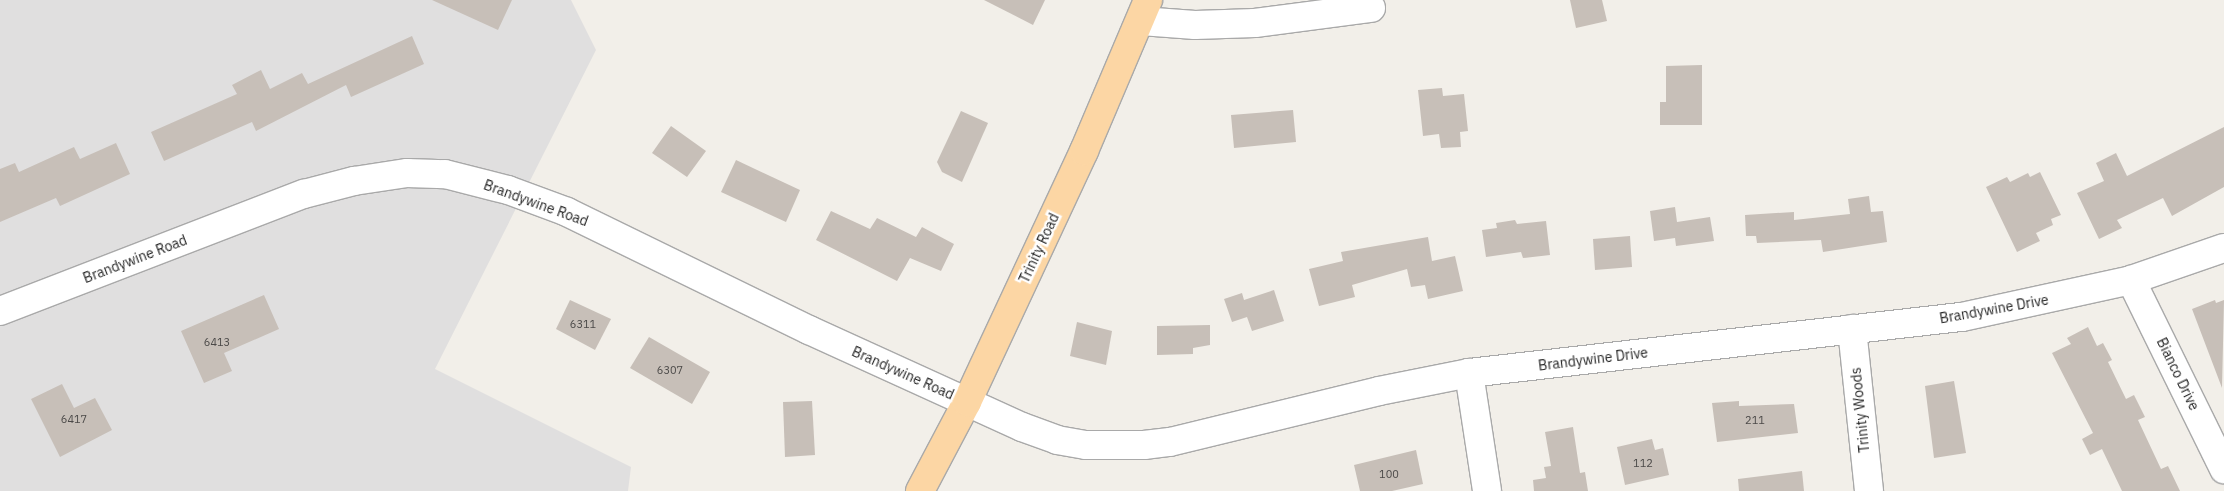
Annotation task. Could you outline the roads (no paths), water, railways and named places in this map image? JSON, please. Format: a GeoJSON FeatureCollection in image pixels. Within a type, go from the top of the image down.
{"type":"FeatureCollection","features":[{"type":"Feature","properties":{"kind":"main road","name":"Trinity Road"},"geometry":{"type":"LineString","coordinates":[[920,491],[966,402],[1145,10]]}},
{"type":"Feature","properties":{"kind":"street"},"geometry":{"type":"LineString","coordinates":[[1145,10],[1195,25],[1255,23],[1371,8]]}},
{"type":"Feature","properties":{"kind":"street","name":"Brandywine Road"},"geometry":{"type":"LineString","coordinates":[[0,312],[304,194],[354,181],[407,173],[445,174],[508,190],[567,212],[809,330],[966,402]]}},
{"type":"Feature","properties":{"kind":"street","name":"Brandywine Drive"},"geometry":{"type":"LineString","coordinates":[[966,402],[1057,440],[1086,445],[1144,446],[1170,442],[1293,410],[1470,373],[1962,317],[2131,280],[2224,248]]}},
{"type":"Feature","properties":{"kind":"street","name":"Bianco Drive"},"geometry":{"type":"LineString","coordinates":[[2131,280],[2224,468]]}},
{"type":"Feature","properties":{"kind":"street","name":"Trinity Woods"},"geometry":{"type":"LineString","coordinates":[[1852,329],[1869,491]]}},
{"type":"Feature","properties":{"kind":"street"},"geometry":{"type":"LineString","coordinates":[[1470,373],[1487,491]]}}]}
